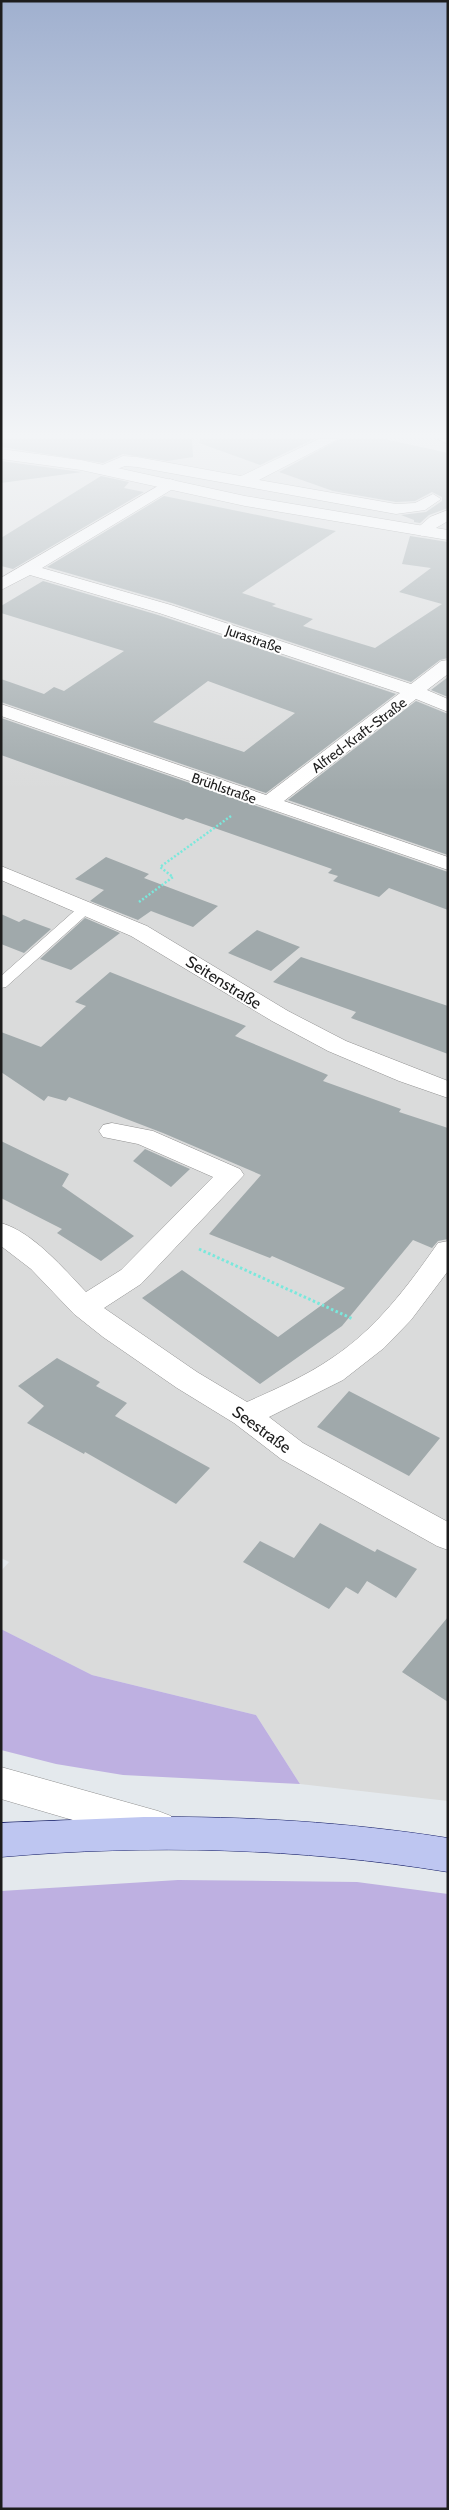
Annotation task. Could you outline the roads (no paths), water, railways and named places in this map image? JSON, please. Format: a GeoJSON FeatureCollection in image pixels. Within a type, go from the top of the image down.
{"type":"FeatureCollection","features":[{"type":"Feature","properties":{"kind":"main road"},"geometry":{"type":"LineString","coordinates":[[1,1840],[172,1832],[241,1833],[326,1838],[448,1855]]}},
{"type":"Feature","properties":{"kind":"street"},"geometry":{"type":"LineString","coordinates":[[1,585],[49,556]]}},
{"type":"Feature","properties":{"kind":"street","name":"Jurastraße"},"geometry":{"type":"LineString","coordinates":[[28,569],[166,608],[416,692],[448,706]]}},
{"type":"Feature","properties":{"kind":"street","name":"Alfred-Kraft-Straße"},"geometry":{"type":"LineString","coordinates":[[262,801],[416,692],[448,665]]}},
{"type":"Feature","properties":{"kind":"street","name":"Brühlstraße"},"geometry":{"type":"LineString","coordinates":[[1,710],[448,864]]}},
{"type":"Feature","properties":{"kind":"street","name":"Seitenstraße"},"geometry":{"type":"LineString","coordinates":[[1,872],[114,920],[166,946],[304,1030],[372,1062],[448,1090]]}},
{"type":"Feature","properties":{"kind":"street"},"geometry":{"type":"LineString","coordinates":[[84,1307],[131,1277],[231,1175],[144,1137],[112,1130]]}},
{"type":"Feature","properties":{"kind":"street","name":"Seestraße"},"geometry":{"type":"LineString","coordinates":[[1,1232],[41,1262],[84,1307],[121,1336],[187,1380],[245,1415],[292,1451],[448,1538]]}},
{"type":"Feature","properties":{"kind":"street"},"geometry":{"type":"LineString","coordinates":[[245,1415],[329,1374],[362,1351],[383,1333],[445,1259]]}},
{"type":"Feature","properties":{"kind":"street"},"geometry":{"type":"LineString","coordinates":[[1,1783],[172,1832]]}},
{"type":"Feature","properties":{"kind":"lane"},"geometry":{"type":"LineString","coordinates":[[1,984],[86,908]]}}]}
